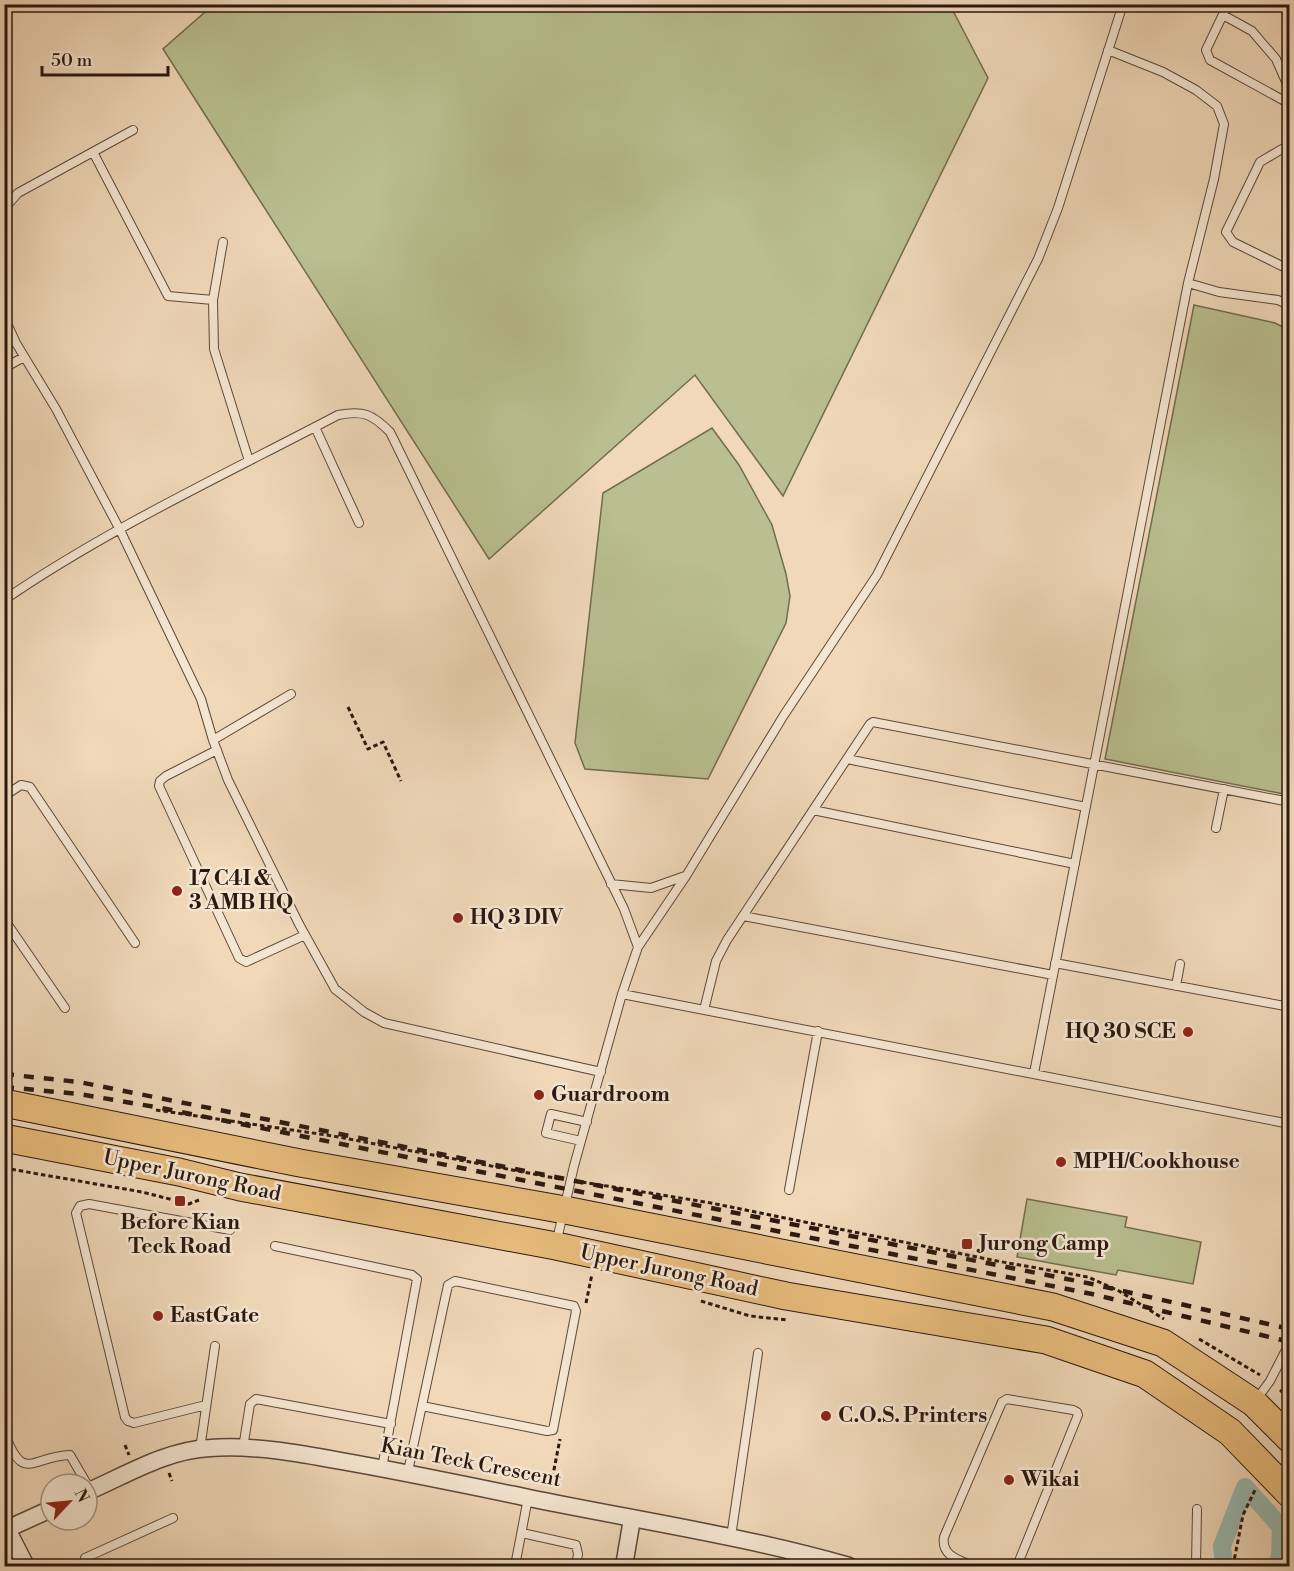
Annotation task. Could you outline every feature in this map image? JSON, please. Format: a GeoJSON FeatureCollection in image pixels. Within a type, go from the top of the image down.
{"type":"FeatureCollection","features":[{"type":"Feature","properties":{"kind":"main road","name":"Upper Jurong Road"},"geometry":{"type":"LineString","coordinates":[[4,1103],[300,1163],[565,1210],[1053,1307],[1163,1344],[1254,1403],[1290,1439]]}},
{"type":"Feature","properties":{"kind":"main road","name":"Upper Jurong Road"},"geometry":{"type":"LineString","coordinates":[[4,1138],[179,1172],[240,1187],[556,1246],[786,1296],[1046,1340],[1144,1374],[1230,1432],[1279,1500]]}},
{"type":"Feature","properties":{"kind":"street","name":"Kian Teck Crescent"},"geometry":{"type":"LineString","coordinates":[[99,1484],[163,1458],[200,1449],[278,1450],[382,1468],[731,1537],[794,1550],[849,1566]]}},
{"type":"Feature","properties":{"kind":"street"},"geometry":{"type":"LineString","coordinates":[[26,1566],[6,1526],[39,1514]]}},
{"type":"Feature","properties":{"kind":"street"},"geometry":{"type":"LineString","coordinates":[[624,1566],[632,1519]]}},
{"type":"Feature","properties":{"kind":"lane"},"geometry":{"type":"LineString","coordinates":[[556,1246],[586,1122],[622,994],[638,947],[686,876],[784,715],[877,575],[1038,260],[1058,208],[1123,4]]}},
{"type":"Feature","properties":{"kind":"lane"},"geometry":{"type":"LineString","coordinates":[[1228,4],[1206,50],[1210,60],[1290,104]]}},
{"type":"Feature","properties":{"kind":"lane"},"geometry":{"type":"LineString","coordinates":[[1223,15],[1252,31],[1276,58],[1290,91]]}},
{"type":"Feature","properties":{"kind":"lane"},"geometry":{"type":"LineString","coordinates":[[1034,1073],[1188,283],[1214,179],[1224,124],[1217,106],[1196,90],[1163,72],[1108,50]]}},
{"type":"Feature","properties":{"kind":"lane"},"geometry":{"type":"LineString","coordinates":[[4,209],[18,193],[133,130]]}},
{"type":"Feature","properties":{"kind":"lane"},"geometry":{"type":"LineString","coordinates":[[1290,150],[1282,148],[1260,162],[1227,229],[1227,235],[1233,242],[1290,270]]}},
{"type":"Feature","properties":{"kind":"lane"},"geometry":{"type":"LineString","coordinates":[[93,152],[168,296],[213,300]]}},
{"type":"Feature","properties":{"kind":"lane"},"geometry":{"type":"LineString","coordinates":[[223,242],[213,300],[214,349],[249,461]]}},
{"type":"Feature","properties":{"kind":"lane"},"geometry":{"type":"LineString","coordinates":[[1188,283],[1219,292],[1278,300],[1290,306]]}},
{"type":"Feature","properties":{"kind":"lane"},"geometry":{"type":"LineString","coordinates":[[4,317],[120,530],[201,699],[228,780],[305,935],[335,989],[384,1023],[601,1072]]}},
{"type":"Feature","properties":{"kind":"lane"},"geometry":{"type":"LineString","coordinates":[[4,368],[24,357]]}},
{"type":"Feature","properties":{"kind":"lane"},"geometry":{"type":"LineString","coordinates":[[4,600],[50,569],[120,530],[338,415],[356,411],[377,418],[390,432],[624,909],[638,947]]}},
{"type":"Feature","properties":{"kind":"lane"},"geometry":{"type":"LineString","coordinates":[[315,427],[359,523]]}},
{"type":"Feature","properties":{"kind":"lane"},"geometry":{"type":"LineString","coordinates":[[213,740],[291,694]]}},
{"type":"Feature","properties":{"kind":"lane"},"geometry":{"type":"LineString","coordinates":[[704,1010],[718,955],[870,724],[878,722],[1290,802]]}},
{"type":"Feature","properties":{"kind":"lane"},"geometry":{"type":"LineString","coordinates":[[217,750],[166,776],[160,781],[159,786],[239,958],[246,962],[305,935]]}},
{"type":"Feature","properties":{"kind":"lane"},"geometry":{"type":"LineString","coordinates":[[847,759],[1086,807]]}},
{"type":"Feature","properties":{"kind":"lane"},"geometry":{"type":"LineString","coordinates":[[4,796],[21,785],[30,787],[135,943]]}},
{"type":"Feature","properties":{"kind":"lane"},"geometry":{"type":"LineString","coordinates":[[1216,828],[1224,789]]}},
{"type":"Feature","properties":{"kind":"lane"},"geometry":{"type":"LineString","coordinates":[[813,810],[1075,864]]}},
{"type":"Feature","properties":{"kind":"lane"},"geometry":{"type":"LineString","coordinates":[[611,884],[651,888],[686,876]]}},
{"type":"Feature","properties":{"kind":"lane"},"geometry":{"type":"LineString","coordinates":[[743,916],[1053,975]]}},
{"type":"Feature","properties":{"kind":"lane"},"geometry":{"type":"LineString","coordinates":[[4,919],[65,1008]]}},
{"type":"Feature","properties":{"kind":"lane"},"geometry":{"type":"LineString","coordinates":[[1055,963],[1290,1007]]}},
{"type":"Feature","properties":{"kind":"lane"},"geometry":{"type":"LineString","coordinates":[[1176,986],[1180,964]]}},
{"type":"Feature","properties":{"kind":"lane"},"geometry":{"type":"LineString","coordinates":[[622,994],[1290,1124]]}},
{"type":"Feature","properties":{"kind":"lane"},"geometry":{"type":"LineString","coordinates":[[789,1190],[818,1031]]}},
{"type":"Feature","properties":{"kind":"lane"},"geometry":{"type":"LineString","coordinates":[[581,1141],[546,1133],[551,1114],[586,1122]]}},
{"type":"Feature","properties":{"kind":"lane"},"geometry":{"type":"LineString","coordinates":[[206,1405],[134,1423],[125,1417],[76,1213],[80,1206],[89,1204],[230,1230]]}},
{"type":"Feature","properties":{"kind":"lane"},"geometry":{"type":"LineString","coordinates":[[275,1246],[412,1275],[417,1280],[382,1468]]}},
{"type":"Feature","properties":{"kind":"lane"},"geometry":{"type":"LineString","coordinates":[[408,1473],[422,1406],[448,1285],[451,1282],[466,1283],[574,1306],[576,1311],[553,1430],[547,1431],[422,1406]]}},
{"type":"Feature","properties":{"kind":"lane"},"geometry":{"type":"LineString","coordinates":[[1254,1403],[1290,1342]]}},
{"type":"Feature","properties":{"kind":"lane"},"geometry":{"type":"LineString","coordinates":[[200,1449],[216,1346]]}},
{"type":"Feature","properties":{"kind":"lane"},"geometry":{"type":"LineString","coordinates":[[731,1537],[758,1353]]}},
{"type":"Feature","properties":{"kind":"lane"},"geometry":{"type":"LineString","coordinates":[[243,1449],[249,1404],[256,1399],[391,1424]]}},
{"type":"Feature","properties":{"kind":"lane"},"geometry":{"type":"LineString","coordinates":[[973,1566],[946,1552],[944,1537],[1002,1402],[1010,1399],[1073,1410],[1078,1415],[1017,1566]]}},
{"type":"Feature","properties":{"kind":"lane"},"geometry":{"type":"LineString","coordinates":[[4,1432],[15,1457],[19,1460],[30,1464],[70,1455],[79,1472]]}},
{"type":"Feature","properties":{"kind":"lane"},"geometry":{"type":"LineString","coordinates":[[515,1566],[528,1498]]}},
{"type":"Feature","properties":{"kind":"lane"},"geometry":{"type":"LineString","coordinates":[[1196,1566],[1197,1509]]}},
{"type":"Feature","properties":{"kind":"lane"},"geometry":{"type":"LineString","coordinates":[[83,1566],[85,1558],[173,1518]]}},
{"type":"Feature","properties":{"kind":"lane"},"geometry":{"type":"LineString","coordinates":[[522,1533],[576,1545],[578,1554],[576,1566]]}},
{"type":"Feature","properties":{"kind":"path"},"geometry":{"type":"LineString","coordinates":[[348,707],[368,749],[383,742],[401,781]]}},
{"type":"Feature","properties":{"kind":"path"},"geometry":{"type":"LineString","coordinates":[[149,1109],[333,1136],[572,1181],[711,1203],[953,1253],[1088,1277],[1119,1291],[1170,1323]]}},
{"type":"Feature","properties":{"kind":"path"},"geometry":{"type":"LineString","coordinates":[[4,1168],[141,1192],[189,1204],[206,1198]]}},
{"type":"Feature","properties":{"kind":"path"},"geometry":{"type":"LineString","coordinates":[[594,1266],[592,1274],[600,1275]]}},
{"type":"Feature","properties":{"kind":"path"},"geometry":{"type":"LineString","coordinates":[[695,1300],[750,1316],[793,1321]]}},
{"type":"Feature","properties":{"kind":"path"},"geometry":{"type":"LineString","coordinates":[[1190,1334],[1269,1381]]}},
{"type":"Feature","properties":{"kind":"path"},"geometry":{"type":"LineString","coordinates":[[1251,1480],[1257,1487],[1279,1500],[1290,1523]]}},
{"type":"Feature","properties":{"kind":"path"},"geometry":{"type":"LineString","coordinates":[[1233,1566],[1243,1515],[1257,1487]]}},
{"type":"Feature","properties":{"kind":"green space"},"geometry":{"type":"Polygon","coordinates":[[[213,5],[950,5],[988,78],[783,496],[695,375],[489,559],[163,49],[213,5]]]}},
{"type":"Feature","properties":{"kind":"green space"},"geometry":{"type":"Polygon","coordinates":[[[1194,305],[1275,323],[1289,330],[1289,795],[1105,759],[1194,305]]]}},
{"type":"Feature","properties":{"kind":"green space"},"geometry":{"type":"Polygon","coordinates":[[[712,428],[739,465],[772,525],[790,596],[786,623],[708,779],[585,769],[575,743],[603,493],[712,428]]]}},
{"type":"Feature","properties":{"kind":"green space"},"geometry":{"type":"Polygon","coordinates":[[[1027,1199],[1127,1217],[1125,1227],[1201,1242],[1193,1284],[1118,1270],[1116,1275],[1017,1257],[1027,1199]]]}},
{"type":"Feature","properties":{"kind":"waterway"},"geometry":{"type":"LineString","coordinates":[[1224,1566],[1222,1546],[1245,1487],[1281,1527],[1280,1556],[1276,1566]]}},
{"type":"Feature","properties":{"kind":"railway"},"geometry":{"type":"LineString","coordinates":[[4,1074],[79,1082],[1092,1284],[1290,1329]]}},
{"type":"Feature","properties":{"kind":"railway"},"geometry":{"type":"LineString","coordinates":[[4,1087],[79,1094],[161,1108],[1092,1294],[1290,1342]]}},
{"type":"Feature","properties":{"kind":"place","name":"17 C4I & 3 AMB HQ"},"geometry":{"type":"Point","coordinates":[177,891]}},
{"type":"Feature","properties":{"kind":"place","name":"HQ 3 DIV"},"geometry":{"type":"Point","coordinates":[458,918]}},
{"type":"Feature","properties":{"kind":"place","name":"HQ 30 SCE"},"geometry":{"type":"Point","coordinates":[1188,1032]}},
{"type":"Feature","properties":{"kind":"place","name":"Guardroom"},"geometry":{"type":"Point","coordinates":[539,1095]}},
{"type":"Feature","properties":{"kind":"place","name":"MPH/Cookhouse"},"geometry":{"type":"Point","coordinates":[1061,1162]}},
{"type":"Feature","properties":{"kind":"place","name":"Before Kian Teck Road"},"geometry":{"type":"Point","coordinates":[180,1201]}},
{"type":"Feature","properties":{"kind":"place","name":"Jurong Camp"},"geometry":{"type":"Point","coordinates":[967,1244]}},
{"type":"Feature","properties":{"kind":"place","name":"EastGate"},"geometry":{"type":"Point","coordinates":[158,1316]}},
{"type":"Feature","properties":{"kind":"place","name":"C.O.S. Printers"},"geometry":{"type":"Point","coordinates":[826,1416]}},
{"type":"Feature","properties":{"kind":"place","name":"Wikai"},"geometry":{"type":"Point","coordinates":[1009,1480]}}]}
